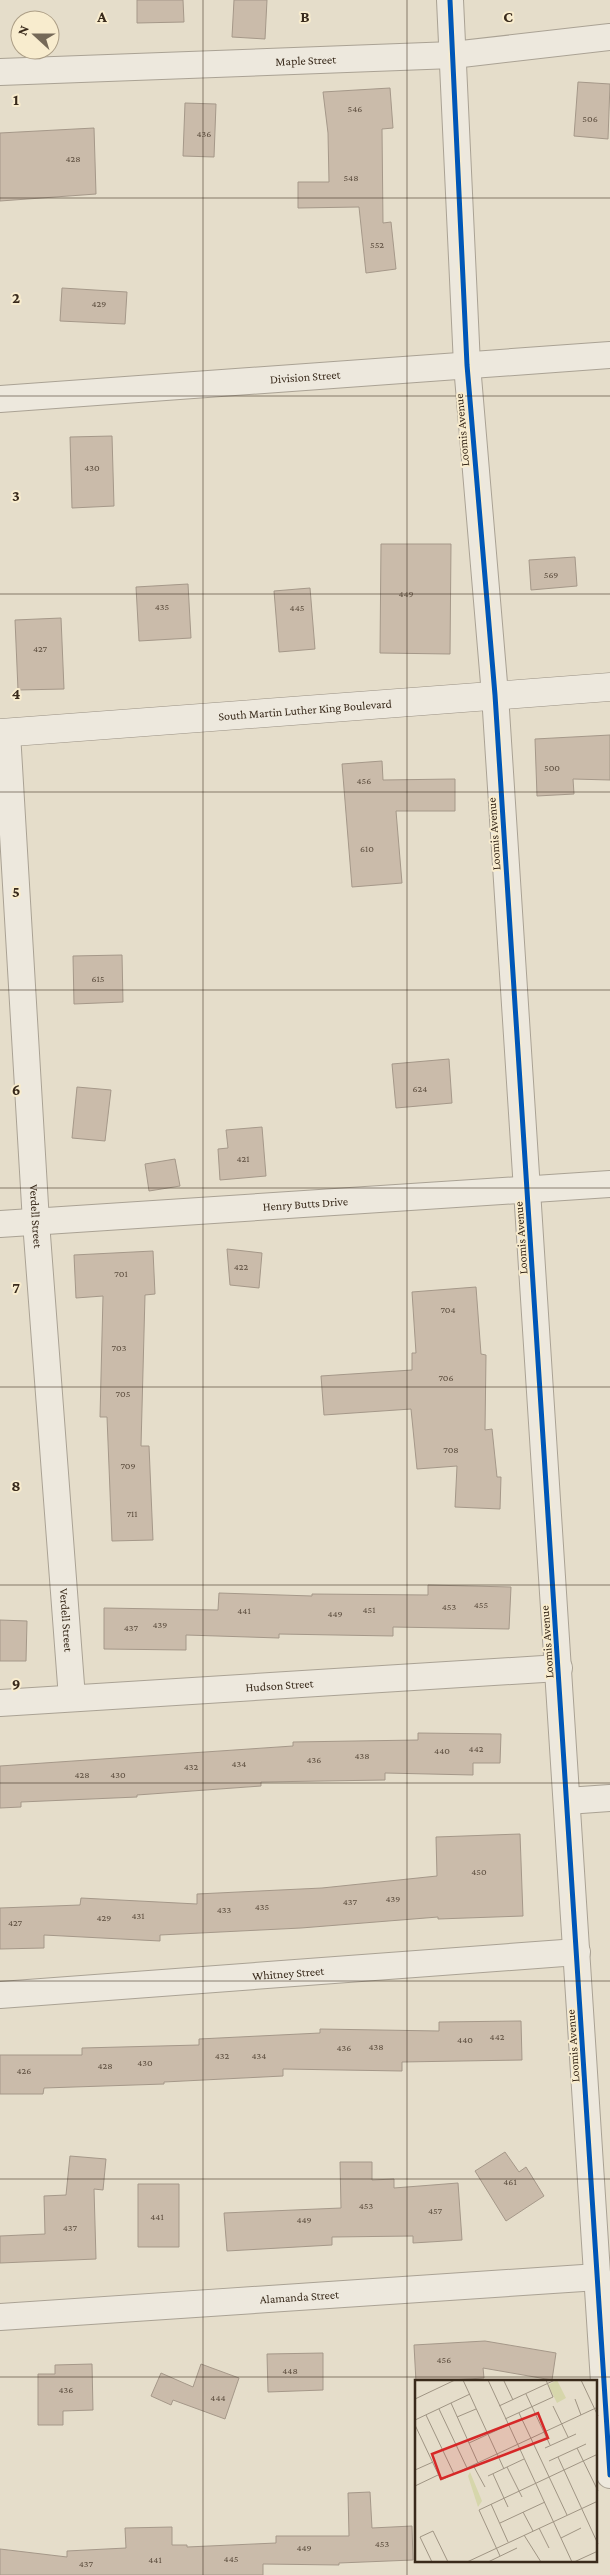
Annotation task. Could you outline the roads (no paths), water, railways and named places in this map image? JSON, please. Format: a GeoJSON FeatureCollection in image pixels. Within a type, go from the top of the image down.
{"type":"FeatureCollection","features":[{"type":"Feature","properties":{"kind":"street","name":"Loomis Avenue"},"geometry":{"type":"LineString","coordinates":[[450,0],[467,365],[495,695],[568,1801],[610,2475]]}},
{"type":"Feature","properties":{"kind":"street","name":"Maple Street"},"geometry":{"type":"LineString","coordinates":[[0,72],[454,54],[610,37]]}},
{"type":"Feature","properties":{"kind":"street","name":"Division Street"},"geometry":{"type":"LineString","coordinates":[[0,399],[610,355]]}},
{"type":"Feature","properties":{"kind":"street","name":"South Martin Luther King Boulevard"},"geometry":{"type":"LineString","coordinates":[[3,733],[610,686]]}},
{"type":"Feature","properties":{"kind":"street","name":"Verdell Street"},"geometry":{"type":"LineString","coordinates":[[3,733],[36,1222],[72,1698]]}},
{"type":"Feature","properties":{"kind":"street","name":"Henry Butts Drive"},"geometry":{"type":"LineString","coordinates":[[0,1224],[610,1184]]}},
{"type":"Feature","properties":{"kind":"street","name":"Hudson Street"},"geometry":{"type":"LineString","coordinates":[[0,1703],[559,1668]]}},
{"type":"Feature","properties":{"kind":"street"},"geometry":{"type":"LineString","coordinates":[[568,1801],[610,1798]]}},
{"type":"Feature","properties":{"kind":"street","name":"Whitney Street"},"geometry":{"type":"LineString","coordinates":[[0,1995],[577,1952]]}},
{"type":"Feature","properties":{"kind":"street","name":"Alamanda Street"},"geometry":{"type":"LineString","coordinates":[[0,2317],[598,2278]]}}]}
